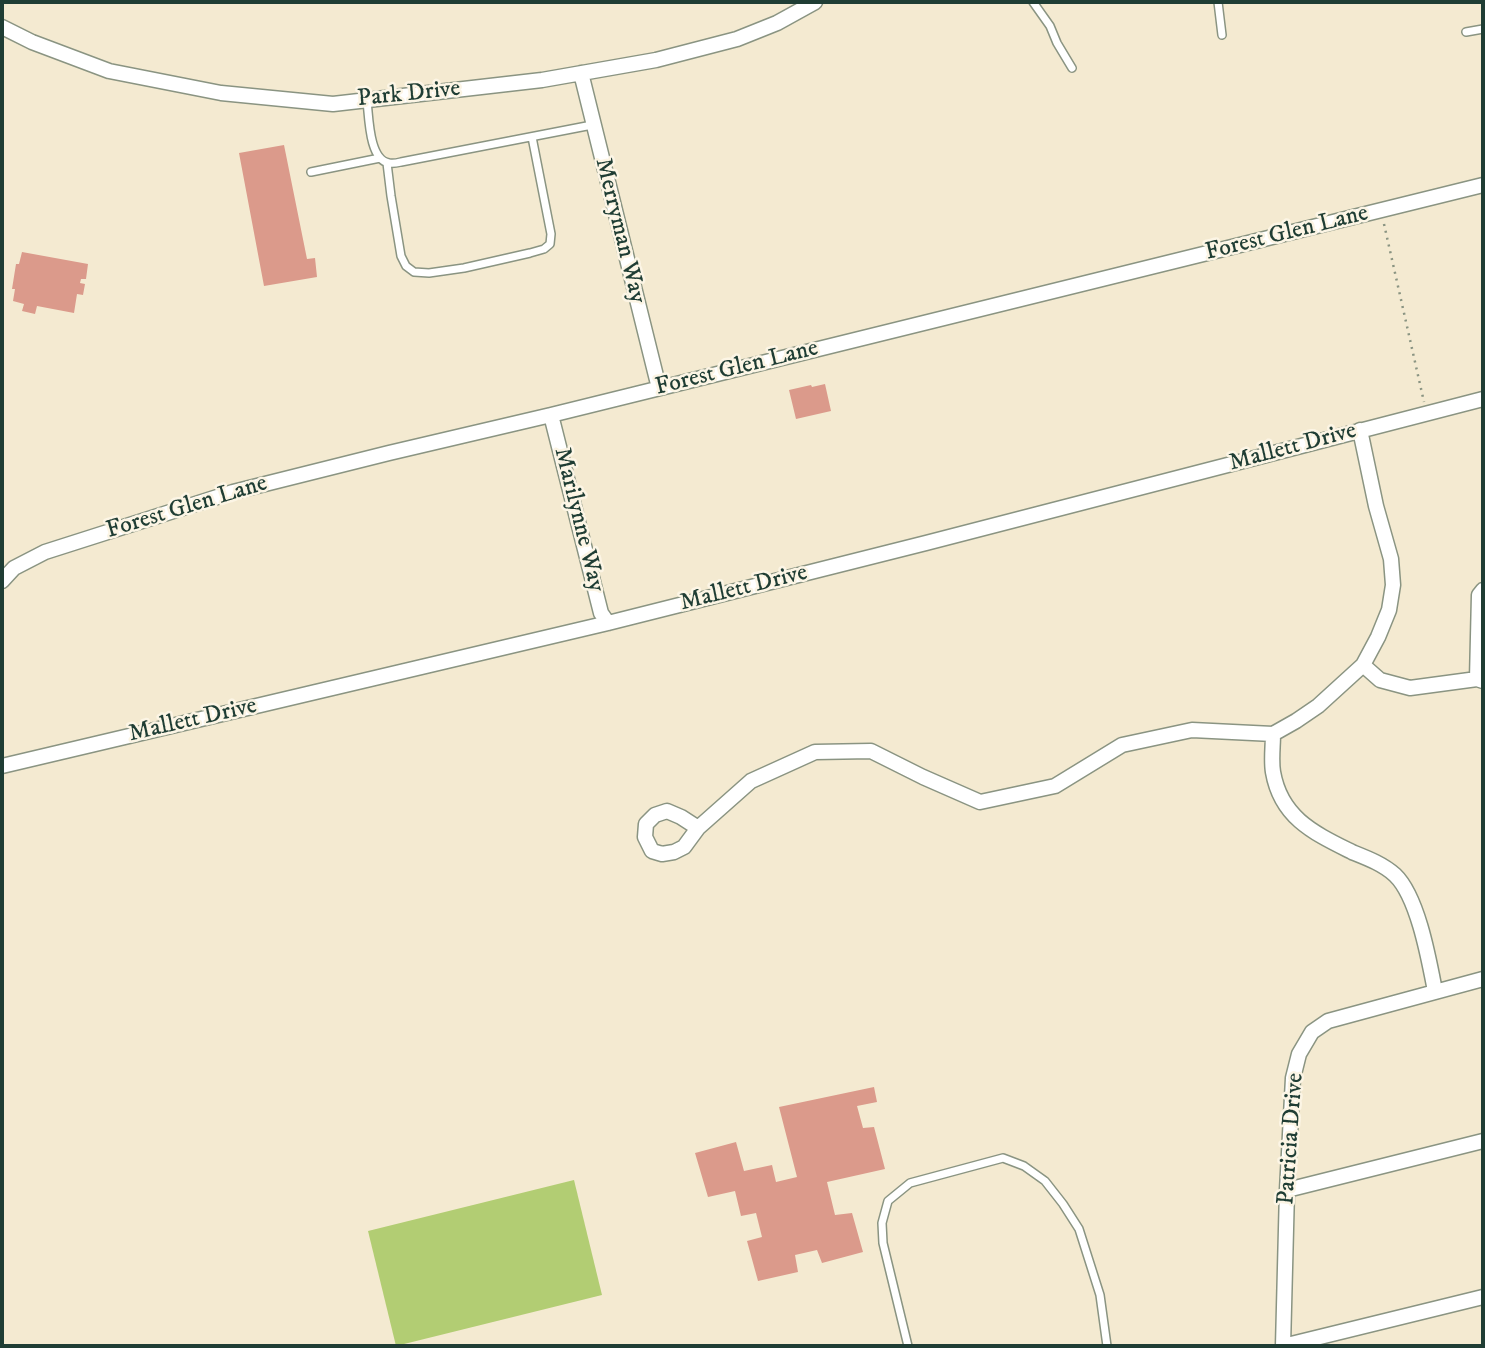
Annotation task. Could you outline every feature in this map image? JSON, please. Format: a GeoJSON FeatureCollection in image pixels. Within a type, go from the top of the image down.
{"type":"FeatureCollection","features":[{"type":"Feature","properties":{"kind":"street","name":"Park Drive"},"geometry":{"type":"LineString","coordinates":[[2,27],[32,42],[108,71],[208,91],[333,104],[542,80],[656,60],[737,39],[777,23],[815,2]]}},
{"type":"Feature","properties":{"kind":"street","name":"Merryman Way"},"geometry":{"type":"LineString","coordinates":[[581,73],[659,388]]}},
{"type":"Feature","properties":{"kind":"street","name":"Forest Glen Lane"},"geometry":{"type":"LineString","coordinates":[[2,581],[14,568],[44,551],[233,492],[1483,185]]}},
{"type":"Feature","properties":{"kind":"street","name":"Mallett Drive"},"geometry":{"type":"LineString","coordinates":[[2,766],[608,623],[1483,399]]}},
{"type":"Feature","properties":{"kind":"street","name":"Marilynne Way"},"geometry":{"type":"LineString","coordinates":[[551,415],[601,613],[608,623]]}},
{"type":"Feature","properties":{"kind":"street"},"geometry":{"type":"LineString","coordinates":[[698,828],[751,780],[816,752],[871,751],[980,802],[1055,786],[1122,745],[1192,730],[1273,734],[1318,706],[1363,665],[1389,610],[1393,585],[1391,559],[1376,506],[1360,430]]}},
{"type":"Feature","properties":{"kind":"street"},"geometry":{"type":"LineString","coordinates":[[1363,665],[1380,680],[1410,688],[1480,680],[1479,594],[1483,590]]}},
{"type":"Feature","properties":{"kind":"street"},"geometry":{"type":"LineString","coordinates":[[1273,734],[1273,771],[1287,809],[1320,836],[1380,864],[1396,876],[1405,889],[1424,940],[1435,991]]}},
{"type":"Feature","properties":{"kind":"street","name":"Patricia Drive"},"geometry":{"type":"LineString","coordinates":[[1283,1346],[1293,1078],[1299,1054],[1312,1032],[1328,1021],[1483,979]]}},
{"type":"Feature","properties":{"kind":"street"},"geometry":{"type":"LineString","coordinates":[[1287,1189],[1483,1141]]}},
{"type":"Feature","properties":{"kind":"street"},"geometry":{"type":"LineString","coordinates":[[1283,1346],[1483,1297]]}},
{"type":"Feature","properties":{"kind":"lane"},"geometry":{"type":"LineString","coordinates":[[1033,2],[1050,26],[1072,68]]}},
{"type":"Feature","properties":{"kind":"lane"},"geometry":{"type":"LineString","coordinates":[[1218,2],[1222,35]]}},
{"type":"Feature","properties":{"kind":"lane"},"geometry":{"type":"LineString","coordinates":[[1466,32],[1483,29]]}},
{"type":"Feature","properties":{"kind":"lane"},"geometry":{"type":"LineString","coordinates":[[367,100],[374,148],[387,163],[592,125]]}},
{"type":"Feature","properties":{"kind":"lane"},"geometry":{"type":"LineString","coordinates":[[387,163],[401,256],[406,266],[414,272],[429,273],[464,268],[530,253],[550,244],[551,234],[533,137]]}},
{"type":"Feature","properties":{"kind":"lane"},"geometry":{"type":"LineString","coordinates":[[311,172],[380,158]]}},
{"type":"Feature","properties":{"kind":"lane"},"geometry":{"type":"LineString","coordinates":[[908,1346],[883,1243],[882,1223],[888,1201],[910,1183],[1003,1158],[1024,1166],[1045,1181],[1079,1229],[1100,1295],[1107,1346]]}},
{"type":"Feature","properties":{"kind":"path"},"geometry":{"type":"LineString","coordinates":[[1381,210],[1425,404]]}},
{"type":"Feature","properties":{"kind":"green space"},"geometry":{"type":"Polygon","coordinates":[[[574,1180],[602,1295],[396,1346],[368,1231],[574,1180]]]}},
{"type":"Feature","properties":{"kind":"building"},"geometry":{"type":"Polygon","coordinates":[[[284,145],[307,259],[315,258],[317,277],[264,286],[239,153],[284,145]]]}},
{"type":"Feature","properties":{"kind":"building"},"geometry":{"type":"Polygon","coordinates":[[[22,252],[88,264],[86,279],[81,279],[80,283],[85,284],[83,295],[77,294],[74,313],[37,306],[35,314],[22,311],[24,304],[13,301],[16,264],[19,264],[22,252]]]}},
{"type":"Feature","properties":{"kind":"building"},"geometry":{"type":"Polygon","coordinates":[[[825,384],[831,411],[796,419],[789,390],[825,384]]]}},
{"type":"Feature","properties":{"kind":"building"},"geometry":{"type":"Polygon","coordinates":[[[874,1087],[877,1102],[857,1106],[863,1128],[874,1127],[885,1169],[827,1182],[835,1215],[852,1213],[863,1252],[822,1263],[817,1250],[795,1255],[798,1272],[758,1281],[747,1241],[762,1237],[756,1213],[741,1216],[735,1191],[708,1197],[695,1153],[736,1142],[744,1171],[772,1165],[776,1182],[797,1177],[779,1107],[874,1087]]]}}]}
